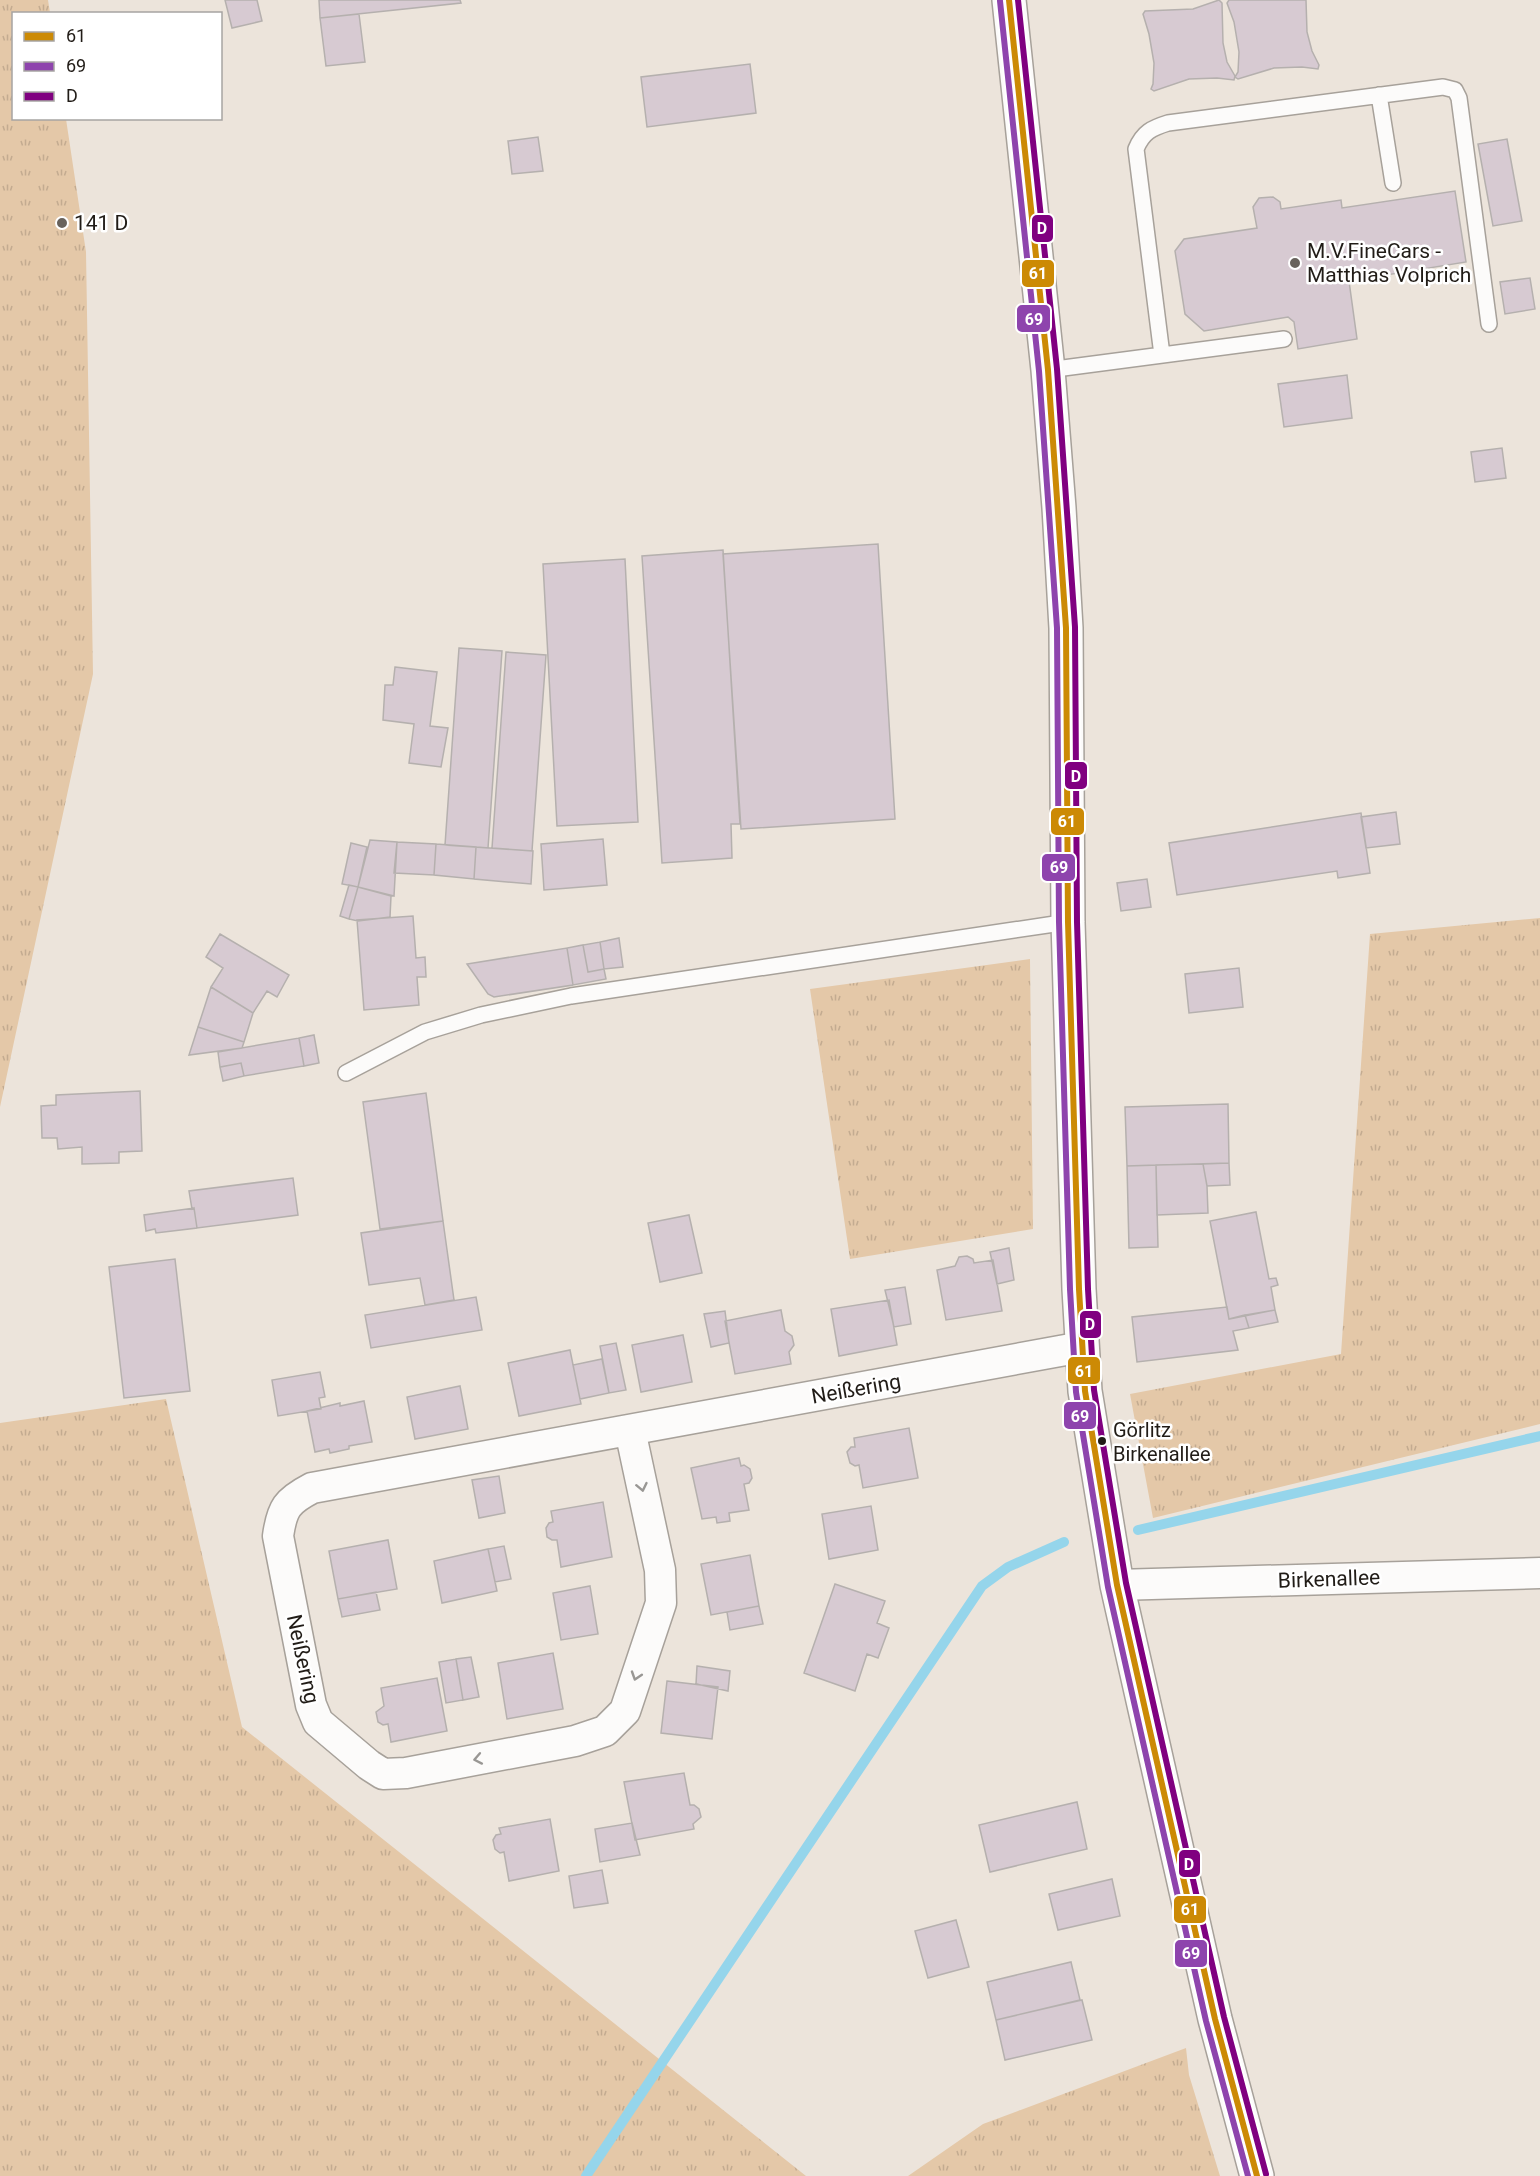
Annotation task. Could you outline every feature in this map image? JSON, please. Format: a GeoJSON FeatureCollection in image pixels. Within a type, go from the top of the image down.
{"type":"FeatureCollection","features":[{"type":"Feature","properties":{"kind":"street"},"geometry":{"type":"LineString","coordinates":[[1010,0],[1048,370],[1059,508],[1065,628],[1068,922],[1085,1391],[1117,1585],[1215,2019],[1257,2176]]}},
{"type":"Feature","properties":{"kind":"street","name":"Neißering"},"geometry":{"type":"LineString","coordinates":[[630,1430],[660,1570],[661,1603],[625,1710],[605,1731],[564,1743],[406,1773],[383,1774],[345,1746],[318,1722],[311,1706],[278,1536],[281,1516],[294,1497],[312,1488],[1082,1347]]}},
{"type":"Feature","properties":{"kind":"street","name":"Birkenallee"},"geometry":{"type":"LineString","coordinates":[[1117,1585],[1540,1573]]}},
{"type":"Feature","properties":{"kind":"lane"},"geometry":{"type":"LineString","coordinates":[[1162,355],[1136,149],[1141,137],[1151,129],[1168,123],[1443,87],[1455,90],[1459,98],[1489,324]]}},
{"type":"Feature","properties":{"kind":"lane"},"geometry":{"type":"LineString","coordinates":[[1379,95],[1392,183]]}},
{"type":"Feature","properties":{"kind":"lane"},"geometry":{"type":"LineString","coordinates":[[1048,370],[1284,339]]}},
{"type":"Feature","properties":{"kind":"lane"},"geometry":{"type":"LineString","coordinates":[[346,1073],[425,1032],[481,1015],[571,996],[1068,922]]}},
{"type":"Feature","properties":{"kind":"green space"},"geometry":{"type":"Polygon","coordinates":[[[0,0],[48,0],[50,12],[12,12],[12,120],[66,120],[86,252],[93,674],[0,1107],[0,0]]]}},
{"type":"Feature","properties":{"kind":"green space"},"geometry":{"type":"Polygon","coordinates":[[[1540,918],[1540,1424],[1153,1518],[1130,1394],[1341,1354],[1370,934],[1540,918]]]}},
{"type":"Feature","properties":{"kind":"green space"},"geometry":{"type":"Polygon","coordinates":[[[1030,959],[1033,1229],[850,1259],[810,989],[1030,959]]]}},
{"type":"Feature","properties":{"kind":"green space"},"geometry":{"type":"Polygon","coordinates":[[[166,1399],[242,1727],[806,2176],[0,2176],[0,1423],[166,1399]]]}},
{"type":"Feature","properties":{"kind":"green space"},"geometry":{"type":"Polygon","coordinates":[[[1186,2048],[1189,2075],[1220,2176],[908,2176],[983,2124],[1186,2048]]]}},
{"type":"Feature","properties":{"kind":"building"},"geometry":{"type":"Polygon","coordinates":[[[225,0],[257,0],[262,21],[232,28],[225,0]]]}},
{"type":"Feature","properties":{"kind":"building"},"geometry":{"type":"Polygon","coordinates":[[[319,0],[460,0],[461,3],[320,18],[319,0]]]}},
{"type":"Feature","properties":{"kind":"building"},"geometry":{"type":"Polygon","coordinates":[[[1219,0],[1222,3],[1223,43],[1227,62],[1235,76],[1234,80],[1189,79],[1154,91],[1151,89],[1154,63],[1143,14],[1145,11],[1193,9],[1219,0]]]}},
{"type":"Feature","properties":{"kind":"building"},"geometry":{"type":"Polygon","coordinates":[[[1229,0],[1306,0],[1307,32],[1319,65],[1318,69],[1274,68],[1238,79],[1235,77],[1238,72],[1239,52],[1234,22],[1227,3],[1229,0]]]}},
{"type":"Feature","properties":{"kind":"building"},"geometry":{"type":"Polygon","coordinates":[[[359,14],[365,62],[326,66],[320,18],[359,14]]]}},
{"type":"Feature","properties":{"kind":"building"},"geometry":{"type":"Polygon","coordinates":[[[750,64],[756,113],[647,127],[641,77],[750,64]]]}},
{"type":"Feature","properties":{"kind":"building"},"geometry":{"type":"Polygon","coordinates":[[[538,137],[543,171],[512,174],[508,141],[538,137]]]}},
{"type":"Feature","properties":{"kind":"building"},"geometry":{"type":"Polygon","coordinates":[[[1507,139],[1522,221],[1493,226],[1478,144],[1507,139]]]}},
{"type":"Feature","properties":{"kind":"building"},"geometry":{"type":"Polygon","coordinates":[[[1455,191],[1466,262],[1349,281],[1357,339],[1298,349],[1294,322],[1288,317],[1204,331],[1185,314],[1175,251],[1184,239],[1257,228],[1253,207],[1259,198],[1273,197],[1280,202],[1281,209],[1341,200],[1342,208],[1455,191]]]}},
{"type":"Feature","properties":{"kind":"building"},"geometry":{"type":"Polygon","coordinates":[[[1530,278],[1535,309],[1505,314],[1500,282],[1530,278]]]}},
{"type":"Feature","properties":{"kind":"building"},"geometry":{"type":"Polygon","coordinates":[[[1347,375],[1352,418],[1284,427],[1278,384],[1347,375]]]}},
{"type":"Feature","properties":{"kind":"building"},"geometry":{"type":"Polygon","coordinates":[[[1502,448],[1506,478],[1475,482],[1471,452],[1502,448]]]}},
{"type":"Feature","properties":{"kind":"building"},"geometry":{"type":"Polygon","coordinates":[[[878,544],[895,819],[741,829],[723,554],[878,544]]]}},
{"type":"Feature","properties":{"kind":"building"},"geometry":{"type":"Polygon","coordinates":[[[723,550],[740,824],[731,824],[732,858],[662,863],[642,556],[723,550]]]}},
{"type":"Feature","properties":{"kind":"building"},"geometry":{"type":"Polygon","coordinates":[[[625,559],[638,822],[557,826],[543,564],[625,559]]]}},
{"type":"Feature","properties":{"kind":"building"},"geometry":{"type":"Polygon","coordinates":[[[459,648],[502,651],[488,848],[445,845],[459,648]]]}},
{"type":"Feature","properties":{"kind":"building"},"geometry":{"type":"Polygon","coordinates":[[[506,652],[546,655],[532,851],[492,848],[506,652]]]}},
{"type":"Feature","properties":{"kind":"building"},"geometry":{"type":"Polygon","coordinates":[[[395,667],[437,672],[430,726],[448,728],[441,767],[409,763],[414,724],[383,720],[385,685],[393,685],[395,667]]]}},
{"type":"Feature","properties":{"kind":"building"},"geometry":{"type":"Polygon","coordinates":[[[1396,812],[1400,844],[1366,848],[1361,817],[1396,812]]]}},
{"type":"Feature","properties":{"kind":"building"},"geometry":{"type":"Polygon","coordinates":[[[1361,813],[1370,873],[1338,878],[1337,871],[1177,895],[1169,843],[1361,813]]]}},
{"type":"Feature","properties":{"kind":"building"},"geometry":{"type":"Polygon","coordinates":[[[603,839],[607,885],[544,890],[541,844],[603,839]]]}},
{"type":"Feature","properties":{"kind":"building"},"geometry":{"type":"Polygon","coordinates":[[[370,840],[397,842],[394,896],[358,887],[370,840]]]}},
{"type":"Feature","properties":{"kind":"building"},"geometry":{"type":"Polygon","coordinates":[[[397,842],[436,844],[434,875],[394,873],[397,842]]]}},
{"type":"Feature","properties":{"kind":"building"},"geometry":{"type":"Polygon","coordinates":[[[351,843],[367,847],[358,887],[342,884],[351,843]]]}},
{"type":"Feature","properties":{"kind":"building"},"geometry":{"type":"Polygon","coordinates":[[[436,844],[476,847],[474,879],[434,875],[436,844]]]}},
{"type":"Feature","properties":{"kind":"building"},"geometry":{"type":"Polygon","coordinates":[[[476,847],[533,851],[531,884],[474,879],[476,847]]]}},
{"type":"Feature","properties":{"kind":"building"},"geometry":{"type":"Polygon","coordinates":[[[1147,879],[1151,907],[1121,911],[1117,883],[1147,879]]]}},
{"type":"Feature","properties":{"kind":"building"},"geometry":{"type":"Polygon","coordinates":[[[349,885],[358,887],[349,919],[340,916],[349,885]]]}},
{"type":"Feature","properties":{"kind":"building"},"geometry":{"type":"Polygon","coordinates":[[[358,887],[391,896],[390,917],[358,921],[349,919],[358,887]]]}},
{"type":"Feature","properties":{"kind":"building"},"geometry":{"type":"Polygon","coordinates":[[[413,916],[416,958],[425,957],[426,977],[417,977],[419,1005],[364,1010],[357,920],[413,916]]]}},
{"type":"Feature","properties":{"kind":"building"},"geometry":{"type":"Polygon","coordinates":[[[220,934],[289,975],[277,997],[267,991],[253,1013],[211,987],[223,968],[206,957],[220,934]]]}},
{"type":"Feature","properties":{"kind":"building"},"geometry":{"type":"Polygon","coordinates":[[[619,938],[623,967],[604,969],[600,942],[619,938]]]}},
{"type":"Feature","properties":{"kind":"building"},"geometry":{"type":"Polygon","coordinates":[[[600,942],[604,969],[588,972],[583,945],[600,942]]]}},
{"type":"Feature","properties":{"kind":"building"},"geometry":{"type":"Polygon","coordinates":[[[583,945],[588,972],[604,969],[606,979],[573,985],[567,948],[583,945]]]}},
{"type":"Feature","properties":{"kind":"building"},"geometry":{"type":"Polygon","coordinates":[[[567,948],[573,985],[494,997],[488,994],[467,964],[567,948]]]}},
{"type":"Feature","properties":{"kind":"building"},"geometry":{"type":"Polygon","coordinates":[[[1239,968],[1243,1007],[1189,1013],[1185,974],[1239,968]]]}},
{"type":"Feature","properties":{"kind":"building"},"geometry":{"type":"Polygon","coordinates":[[[211,987],[253,1013],[244,1042],[198,1027],[211,987]]]}},
{"type":"Feature","properties":{"kind":"building"},"geometry":{"type":"Polygon","coordinates":[[[198,1027],[244,1042],[242,1048],[189,1055],[198,1027]]]}},
{"type":"Feature","properties":{"kind":"building"},"geometry":{"type":"Polygon","coordinates":[[[314,1035],[319,1063],[304,1066],[299,1038],[314,1035]]]}},
{"type":"Feature","properties":{"kind":"building"},"geometry":{"type":"Polygon","coordinates":[[[299,1038],[304,1066],[244,1076],[241,1063],[220,1067],[218,1052],[299,1038]]]}},
{"type":"Feature","properties":{"kind":"building"},"geometry":{"type":"Polygon","coordinates":[[[241,1063],[244,1076],[223,1081],[220,1067],[241,1063]]]}},
{"type":"Feature","properties":{"kind":"building"},"geometry":{"type":"Polygon","coordinates":[[[140,1091],[142,1151],[119,1152],[119,1163],[82,1164],[82,1147],[58,1149],[57,1138],[42,1138],[41,1106],[56,1105],[56,1095],[140,1091]]]}},
{"type":"Feature","properties":{"kind":"building"},"geometry":{"type":"Polygon","coordinates":[[[426,1093],[443,1221],[380,1229],[363,1102],[426,1093]]]}},
{"type":"Feature","properties":{"kind":"building"},"geometry":{"type":"Polygon","coordinates":[[[1228,1104],[1229,1163],[1127,1166],[1125,1107],[1228,1104]]]}},
{"type":"Feature","properties":{"kind":"building"},"geometry":{"type":"Polygon","coordinates":[[[1229,1163],[1230,1185],[1207,1186],[1203,1164],[1229,1163]]]}},
{"type":"Feature","properties":{"kind":"building"},"geometry":{"type":"Polygon","coordinates":[[[1203,1164],[1208,1213],[1157,1215],[1156,1165],[1203,1164]]]}},
{"type":"Feature","properties":{"kind":"building"},"geometry":{"type":"Polygon","coordinates":[[[1156,1165],[1158,1247],[1129,1248],[1127,1166],[1156,1165]]]}},
{"type":"Feature","properties":{"kind":"building"},"geometry":{"type":"Polygon","coordinates":[[[293,1178],[298,1215],[197,1228],[189,1191],[293,1178]]]}},
{"type":"Feature","properties":{"kind":"building"},"geometry":{"type":"Polygon","coordinates":[[[194,1208],[197,1228],[156,1233],[155,1229],[146,1231],[144,1215],[194,1208]]]}},
{"type":"Feature","properties":{"kind":"building"},"geometry":{"type":"Polygon","coordinates":[[[1256,1212],[1269,1279],[1276,1278],[1278,1285],[1271,1287],[1275,1310],[1229,1319],[1210,1221],[1256,1212]]]}},
{"type":"Feature","properties":{"kind":"building"},"geometry":{"type":"Polygon","coordinates":[[[689,1215],[702,1273],[660,1282],[648,1223],[689,1215]]]}},
{"type":"Feature","properties":{"kind":"building"},"geometry":{"type":"Polygon","coordinates":[[[443,1221],[454,1300],[425,1305],[420,1278],[369,1285],[361,1233],[443,1221]]]}},
{"type":"Feature","properties":{"kind":"building"},"geometry":{"type":"Polygon","coordinates":[[[1009,1248],[1014,1280],[997,1284],[990,1252],[1009,1248]]]}},
{"type":"Feature","properties":{"kind":"building"},"geometry":{"type":"Polygon","coordinates":[[[967,1256],[973,1259],[974,1263],[993,1260],[1002,1311],[946,1320],[937,1270],[955,1266],[959,1257],[967,1256]]]}},
{"type":"Feature","properties":{"kind":"building"},"geometry":{"type":"Polygon","coordinates":[[[175,1259],[190,1391],[124,1398],[109,1267],[175,1259]]]}},
{"type":"Feature","properties":{"kind":"building"},"geometry":{"type":"Polygon","coordinates":[[[905,1287],[911,1324],[894,1327],[885,1290],[905,1287]]]}},
{"type":"Feature","properties":{"kind":"building"},"geometry":{"type":"Polygon","coordinates":[[[476,1297],[482,1330],[371,1348],[365,1315],[476,1297]]]}},
{"type":"Feature","properties":{"kind":"building"},"geometry":{"type":"Polygon","coordinates":[[[889,1300],[897,1345],[839,1356],[831,1309],[889,1300]]]}},
{"type":"Feature","properties":{"kind":"building"},"geometry":{"type":"Polygon","coordinates":[[[1227,1307],[1229,1319],[1245,1315],[1249,1328],[1233,1331],[1238,1350],[1137,1362],[1132,1317],[1227,1307]]]}},
{"type":"Feature","properties":{"kind":"building"},"geometry":{"type":"Polygon","coordinates":[[[781,1310],[785,1331],[792,1336],[794,1345],[789,1352],[791,1364],[735,1374],[725,1321],[781,1310]]]}},
{"type":"Feature","properties":{"kind":"building"},"geometry":{"type":"Polygon","coordinates":[[[1275,1310],[1278,1322],[1249,1328],[1245,1315],[1275,1310]]]}},
{"type":"Feature","properties":{"kind":"building"},"geometry":{"type":"Polygon","coordinates":[[[725,1311],[729,1343],[711,1347],[704,1314],[725,1311]]]}},
{"type":"Feature","properties":{"kind":"building"},"geometry":{"type":"Polygon","coordinates":[[[683,1335],[692,1382],[641,1392],[632,1345],[683,1335]]]}},
{"type":"Feature","properties":{"kind":"building"},"geometry":{"type":"Polygon","coordinates":[[[616,1343],[626,1390],[609,1393],[600,1346],[616,1343]]]}},
{"type":"Feature","properties":{"kind":"building"},"geometry":{"type":"Polygon","coordinates":[[[570,1350],[581,1404],[519,1416],[508,1363],[570,1350]]]}},
{"type":"Feature","properties":{"kind":"building"},"geometry":{"type":"Polygon","coordinates":[[[602,1359],[609,1393],[580,1399],[573,1365],[602,1359]]]}},
{"type":"Feature","properties":{"kind":"building"},"geometry":{"type":"Polygon","coordinates":[[[320,1372],[325,1397],[319,1398],[321,1409],[278,1416],[272,1380],[320,1372]]]}},
{"type":"Feature","properties":{"kind":"building"},"geometry":{"type":"Polygon","coordinates":[[[460,1386],[468,1429],[415,1439],[407,1397],[460,1386]]]}},
{"type":"Feature","properties":{"kind":"building"},"geometry":{"type":"Polygon","coordinates":[[[364,1401],[372,1442],[349,1446],[349,1449],[330,1453],[329,1449],[315,1452],[307,1411],[340,1403],[340,1406],[364,1401]]]}},
{"type":"Feature","properties":{"kind":"building"},"geometry":{"type":"Polygon","coordinates":[[[909,1428],[918,1478],[863,1488],[859,1465],[855,1466],[850,1463],[847,1452],[851,1447],[855,1447],[854,1438],[909,1428]]]}},
{"type":"Feature","properties":{"kind":"building"},"geometry":{"type":"Polygon","coordinates":[[[739,1458],[741,1466],[744,1465],[750,1469],[752,1478],[749,1483],[744,1484],[749,1510],[729,1513],[730,1521],[717,1523],[716,1517],[702,1519],[691,1468],[739,1458]]]}},
{"type":"Feature","properties":{"kind":"building"},"geometry":{"type":"Polygon","coordinates":[[[499,1476],[505,1513],[479,1518],[472,1480],[499,1476]]]}},
{"type":"Feature","properties":{"kind":"building"},"geometry":{"type":"Polygon","coordinates":[[[603,1502],[612,1557],[561,1567],[557,1540],[547,1537],[546,1528],[549,1523],[553,1522],[551,1511],[603,1502]]]}},
{"type":"Feature","properties":{"kind":"building"},"geometry":{"type":"Polygon","coordinates":[[[871,1506],[878,1550],[829,1559],[822,1514],[871,1506]]]}},
{"type":"Feature","properties":{"kind":"building"},"geometry":{"type":"Polygon","coordinates":[[[388,1540],[397,1589],[338,1599],[329,1551],[388,1540]]]}},
{"type":"Feature","properties":{"kind":"building"},"geometry":{"type":"Polygon","coordinates":[[[504,1546],[511,1579],[495,1582],[488,1549],[504,1546]]]}},
{"type":"Feature","properties":{"kind":"building"},"geometry":{"type":"Polygon","coordinates":[[[488,1549],[497,1591],[442,1603],[434,1561],[488,1549]]]}},
{"type":"Feature","properties":{"kind":"building"},"geometry":{"type":"Polygon","coordinates":[[[750,1555],[759,1606],[711,1615],[701,1564],[750,1555]]]}},
{"type":"Feature","properties":{"kind":"building"},"geometry":{"type":"Polygon","coordinates":[[[835,1584],[885,1601],[877,1623],[889,1628],[878,1658],[867,1654],[855,1691],[804,1673],[835,1584]]]}},
{"type":"Feature","properties":{"kind":"building"},"geometry":{"type":"Polygon","coordinates":[[[590,1586],[598,1634],[561,1640],[553,1593],[590,1586]]]}},
{"type":"Feature","properties":{"kind":"building"},"geometry":{"type":"Polygon","coordinates":[[[376,1592],[380,1610],[342,1617],[338,1599],[376,1592]]]}},
{"type":"Feature","properties":{"kind":"building"},"geometry":{"type":"Polygon","coordinates":[[[759,1606],[763,1624],[730,1630],[727,1612],[759,1606]]]}},
{"type":"Feature","properties":{"kind":"building"},"geometry":{"type":"Polygon","coordinates":[[[553,1653],[563,1709],[507,1719],[498,1663],[553,1653]]]}},
{"type":"Feature","properties":{"kind":"building"},"geometry":{"type":"Polygon","coordinates":[[[471,1657],[479,1697],[463,1700],[456,1659],[471,1657]]]}},
{"type":"Feature","properties":{"kind":"building"},"geometry":{"type":"Polygon","coordinates":[[[456,1659],[463,1700],[446,1703],[439,1662],[456,1659]]]}},
{"type":"Feature","properties":{"kind":"building"},"geometry":{"type":"Polygon","coordinates":[[[697,1666],[730,1671],[728,1691],[696,1684],[697,1666]]]}},
{"type":"Feature","properties":{"kind":"building"},"geometry":{"type":"Polygon","coordinates":[[[437,1678],[447,1731],[391,1742],[388,1724],[383,1725],[378,1722],[376,1712],[384,1706],[381,1688],[437,1678]]]}},
{"type":"Feature","properties":{"kind":"building"},"geometry":{"type":"Polygon","coordinates":[[[667,1681],[718,1687],[712,1739],[661,1733],[667,1681]]]}},
{"type":"Feature","properties":{"kind":"building"},"geometry":{"type":"Polygon","coordinates":[[[684,1773],[690,1805],[699,1809],[701,1817],[693,1824],[694,1829],[635,1840],[624,1782],[684,1773]]]}},
{"type":"Feature","properties":{"kind":"building"},"geometry":{"type":"Polygon","coordinates":[[[1077,1802],[1087,1849],[990,1872],[979,1825],[1077,1802]]]}},
{"type":"Feature","properties":{"kind":"building"},"geometry":{"type":"Polygon","coordinates":[[[550,1819],[559,1871],[509,1881],[504,1852],[500,1853],[495,1849],[493,1840],[496,1835],[501,1834],[499,1828],[550,1819]]]}},
{"type":"Feature","properties":{"kind":"building"},"geometry":{"type":"Polygon","coordinates":[[[632,1823],[640,1855],[600,1862],[595,1829],[632,1823]]]}},
{"type":"Feature","properties":{"kind":"building"},"geometry":{"type":"Polygon","coordinates":[[[602,1870],[608,1903],[574,1908],[569,1876],[602,1870]]]}},
{"type":"Feature","properties":{"kind":"building"},"geometry":{"type":"Polygon","coordinates":[[[1112,1879],[1120,1916],[1058,1930],[1049,1894],[1112,1879]]]}},
{"type":"Feature","properties":{"kind":"building"},"geometry":{"type":"Polygon","coordinates":[[[956,1920],[969,1967],[928,1978],[915,1931],[956,1920]]]}},
{"type":"Feature","properties":{"kind":"building"},"geometry":{"type":"Polygon","coordinates":[[[1071,1962],[1080,2000],[996,2020],[987,1982],[1071,1962]]]}},
{"type":"Feature","properties":{"kind":"building"},"geometry":{"type":"Polygon","coordinates":[[[1082,2000],[1092,2040],[1005,2060],[996,2020],[1082,2000]]]}},
{"type":"Feature","properties":{"kind":"waterway"},"geometry":{"type":"LineString","coordinates":[[1138,1530],[1540,1436]]}},
{"type":"Feature","properties":{"kind":"waterway"},"geometry":{"type":"LineString","coordinates":[[586,2176],[982,1586],[1008,1567],[1064,1542]]}},
{"type":"Feature","properties":{"kind":"transit line","name":"61"},"geometry":{"type":"LineString","coordinates":[[1009,0],[1048,370],[1066,628],[1068,922],[1079,1289],[1085,1391],[1117,1585],[1215,2019],[1257,2176]]}},
{"type":"Feature","properties":{"kind":"transit line","name":"D"},"geometry":{"type":"LineString","coordinates":[[1018,0],[1057,369],[1075,627],[1077,922],[1088,1289],[1094,1390],[1126,1583],[1224,2017],[1266,2174]]}},
{"type":"Feature","properties":{"kind":"transit line","name":"69"},"geometry":{"type":"LineString","coordinates":[[1000,1],[1039,371],[1057,628],[1059,922],[1070,1289],[1076,1392],[1108,1587],[1206,2021],[1248,2176]]}},
{"type":"Feature","properties":{"kind":"place","name":"141 D"},"geometry":{"type":"Point","coordinates":[62,223]}},
{"type":"Feature","properties":{"kind":"place","name":"M.V.FineCars - Matthias Volprich"},"geometry":{"type":"Point","coordinates":[1295,263]}},
{"type":"Feature","properties":{"kind":"place","name":"Görlitz Birkenallee"},"geometry":{"type":"Point","coordinates":[1102,1441]}}]}
